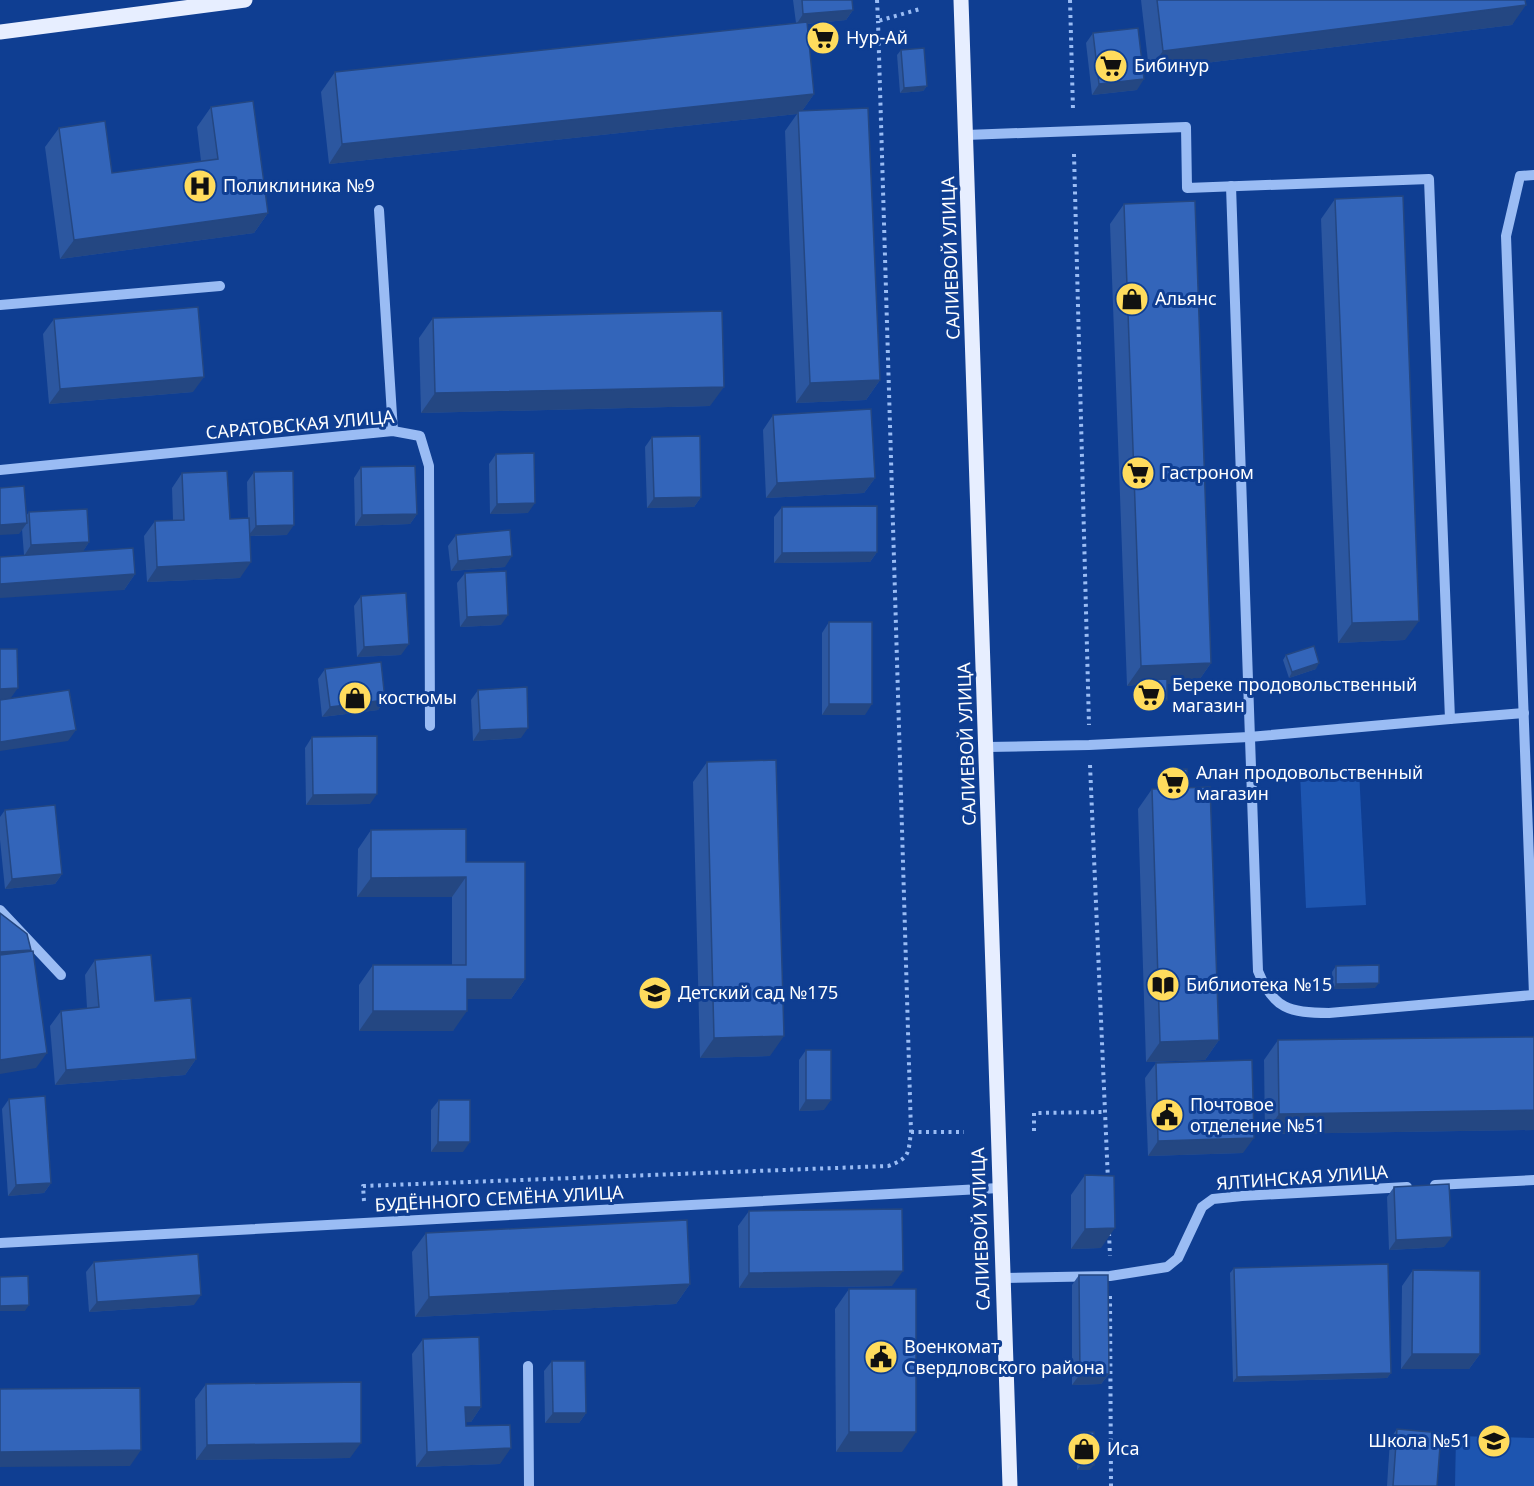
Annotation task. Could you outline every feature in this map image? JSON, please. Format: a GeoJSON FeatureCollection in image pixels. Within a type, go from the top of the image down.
{"type":"FeatureCollection","features":[{"type":"Feature","properties":{"kind":"main road"},"geometry":{"type":"LineString","coordinates":[[0,32],[245,0]]}},
{"type":"Feature","properties":{"kind":"main road","name":"САЛИЕВОЙ УЛИЦА"},"geometry":{"type":"LineString","coordinates":[[961,0],[1010,1486]]}},
{"type":"Feature","properties":{"kind":"street"},"geometry":{"type":"LineString","coordinates":[[966,135],[1186,127],[1187,188],[1429,179],[1450,719]]}},
{"type":"Feature","properties":{"kind":"street"},"geometry":{"type":"LineString","coordinates":[[1231,186],[1258,971],[1265,990],[1281,1005],[1303,1013],[1329,1013],[1533,995],[1506,236],[1520,176],[1534,175]]}},
{"type":"Feature","properties":{"kind":"street"},"geometry":{"type":"LineString","coordinates":[[379,210],[393,431]]}},
{"type":"Feature","properties":{"kind":"street"},"geometry":{"type":"LineString","coordinates":[[0,305],[220,286]]}},
{"type":"Feature","properties":{"kind":"street","name":"САРАТОВСКАЯ УЛИЦА"},"geometry":{"type":"LineString","coordinates":[[0,470],[393,431],[420,436],[429,466],[430,726]]}},
{"type":"Feature","properties":{"kind":"street"},"geometry":{"type":"LineString","coordinates":[[987,747],[1089,745],[1249,737],[1524,713]]}},
{"type":"Feature","properties":{"kind":"street"},"geometry":{"type":"LineString","coordinates":[[0,910],[61,975]]}},
{"type":"Feature","properties":{"kind":"street"},"geometry":{"type":"LineString","coordinates":[[1429,1186],[1534,1180]]}},
{"type":"Feature","properties":{"kind":"street","name":"ЯЛТИНСКАЯ УЛИЦА"},"geometry":{"type":"LineString","coordinates":[[1003,1278],[1110,1276],[1167,1267],[1178,1258],[1202,1207],[1213,1199],[1417,1186]]}},
{"type":"Feature","properties":{"kind":"street","name":"БУДЁННОГО СЕМЁНА УЛИЦА"},"geometry":{"type":"LineString","coordinates":[[0,1243],[999,1188]]}},
{"type":"Feature","properties":{"kind":"street"},"geometry":{"type":"LineString","coordinates":[[528,1366],[529,1486]]}},
{"type":"Feature","properties":{"kind":"path"},"geometry":{"type":"LineString","coordinates":[[365,1223],[363,1186],[888,1166],[902,1161],[909,1150],[911,1132],[877,0]]}},
{"type":"Feature","properties":{"kind":"path"},"geometry":{"type":"LineString","coordinates":[[878,21],[920,9]]}},
{"type":"Feature","properties":{"kind":"path"},"geometry":{"type":"LineString","coordinates":[[1034,1131],[1034,1113],[1106,1112]]}},
{"type":"Feature","properties":{"kind":"path"},"geometry":{"type":"LineString","coordinates":[[911,1132],[964,1132]]}},
{"type":"Feature","properties":{"kind":"shaded area"},"geometry":{"type":"Polygon","coordinates":[[[1359,771],[1366,905],[1306,908],[1300,773],[1359,771]]]}},
{"type":"Feature","properties":{"kind":"shaded area"},"geometry":{"type":"Polygon","coordinates":[[[1456,1436],[1534,1438],[1534,1486],[1455,1486],[1456,1436]]]}},
{"type":"Feature","properties":{"kind":"building"},"geometry":{"type":"Polygon","coordinates":[[[802,0],[852,0],[853,10],[803,14],[802,0]]]}},
{"type":"Feature","properties":{"kind":"building"},"geometry":{"type":"Polygon","coordinates":[[[1157,0],[1525,0],[1526,5],[1163,51],[1157,0]]]}},
{"type":"Feature","properties":{"kind":"building"},"geometry":{"type":"Polygon","coordinates":[[[807,22],[814,94],[342,144],[335,72],[807,22]]]}},
{"type":"Feature","properties":{"kind":"building","name":"Бибинур"},"geometry":{"type":"Polygon","coordinates":[[[1138,28],[1144,79],[1099,84],[1093,33],[1138,28]]]}},
{"type":"Feature","properties":{"kind":"building"},"geometry":{"type":"Polygon","coordinates":[[[924,48],[927,86],[904,88],[901,50],[924,48]]]}},
{"type":"Feature","properties":{"kind":"building","name":"Поликлиника №9"},"geometry":{"type":"Polygon","coordinates":[[[253,101],[268,213],[74,240],[59,128],[105,121],[112,173],[218,159],[211,107],[253,101]]]}},
{"type":"Feature","properties":{"kind":"building"},"geometry":{"type":"Polygon","coordinates":[[[868,108],[880,380],[810,383],[798,111],[868,108]]]}},
{"type":"Feature","properties":{"kind":"building"},"geometry":{"type":"Polygon","coordinates":[[[1403,196],[1419,621],[1352,623],[1335,199],[1403,196]]]}},
{"type":"Feature","properties":{"kind":"building"},"geometry":{"type":"Polygon","coordinates":[[[1195,201],[1211,663],[1141,666],[1124,204],[1195,201]]]}},
{"type":"Feature","properties":{"kind":"building"},"geometry":{"type":"Polygon","coordinates":[[[198,307],[204,377],[60,389],[54,319],[198,307]]]}},
{"type":"Feature","properties":{"kind":"building"},"geometry":{"type":"Polygon","coordinates":[[[722,311],[724,387],[435,393],[433,318],[722,311]]]}},
{"type":"Feature","properties":{"kind":"building"},"geometry":{"type":"Polygon","coordinates":[[[871,409],[875,478],[777,483],[773,415],[871,409]]]}},
{"type":"Feature","properties":{"kind":"building"},"geometry":{"type":"Polygon","coordinates":[[[700,436],[701,497],[654,498],[652,437],[700,436]]]}},
{"type":"Feature","properties":{"kind":"building"},"geometry":{"type":"Polygon","coordinates":[[[534,453],[535,503],[497,504],[496,454],[534,453]]]}},
{"type":"Feature","properties":{"kind":"building"},"geometry":{"type":"Polygon","coordinates":[[[415,466],[417,514],[362,515],[361,467],[415,466]]]}},
{"type":"Feature","properties":{"kind":"building"},"geometry":{"type":"Polygon","coordinates":[[[227,471],[230,519],[249,518],[251,562],[157,567],[155,521],[184,520],[182,473],[227,471]]]}},
{"type":"Feature","properties":{"kind":"building"},"geometry":{"type":"Polygon","coordinates":[[[293,471],[294,525],[256,526],[254,472],[293,471]]]}},
{"type":"Feature","properties":{"kind":"building"},"geometry":{"type":"Polygon","coordinates":[[[24,486],[27,523],[0,525],[0,488],[24,486]]]}},
{"type":"Feature","properties":{"kind":"building"},"geometry":{"type":"Polygon","coordinates":[[[877,506],[877,552],[782,553],[782,507],[877,506]]]}},
{"type":"Feature","properties":{"kind":"building"},"geometry":{"type":"Polygon","coordinates":[[[87,509],[89,542],[31,545],[29,512],[87,509]]]}},
{"type":"Feature","properties":{"kind":"building"},"geometry":{"type":"Polygon","coordinates":[[[510,530],[512,556],[458,561],[456,535],[510,530]]]}},
{"type":"Feature","properties":{"kind":"building"},"geometry":{"type":"Polygon","coordinates":[[[133,548],[135,574],[0,584],[0,557],[133,548]]]}},
{"type":"Feature","properties":{"kind":"building"},"geometry":{"type":"Polygon","coordinates":[[[506,571],[508,615],[467,617],[465,573],[506,571]]]}},
{"type":"Feature","properties":{"kind":"building"},"geometry":{"type":"Polygon","coordinates":[[[406,593],[409,644],[364,647],[361,596],[406,593]]]}},
{"type":"Feature","properties":{"kind":"building"},"geometry":{"type":"Polygon","coordinates":[[[829,622],[872,622],[872,704],[829,704],[829,622]]]}},
{"type":"Feature","properties":{"kind":"building"},"geometry":{"type":"Polygon","coordinates":[[[1314,646],[1319,663],[1292,672],[1286,655],[1314,646]]]}},
{"type":"Feature","properties":{"kind":"building"},"geometry":{"type":"Polygon","coordinates":[[[0,649],[17,649],[18,688],[0,689],[0,649]]]}},
{"type":"Feature","properties":{"kind":"building"},"geometry":{"type":"Polygon","coordinates":[[[381,662],[385,700],[330,707],[325,669],[381,662]]]}},
{"type":"Feature","properties":{"kind":"building","name":"Береке продовольственный магазин"},"geometry":{"type":"Polygon","coordinates":[[[1167,679],[1167,700],[1140,700],[1139,680],[1167,679]]]}},
{"type":"Feature","properties":{"kind":"building"},"geometry":{"type":"Polygon","coordinates":[[[527,687],[528,728],[480,730],[478,690],[527,687]]]}},
{"type":"Feature","properties":{"kind":"building"},"geometry":{"type":"Polygon","coordinates":[[[69,690],[76,730],[0,742],[0,700],[69,690]]]}},
{"type":"Feature","properties":{"kind":"building"},"geometry":{"type":"Polygon","coordinates":[[[377,736],[377,794],[313,795],[312,737],[377,736]]]}},
{"type":"Feature","properties":{"kind":"building"},"geometry":{"type":"Polygon","coordinates":[[[776,760],[784,1036],[714,1038],[707,762],[776,760]]]}},
{"type":"Feature","properties":{"kind":"building"},"geometry":{"type":"Polygon","coordinates":[[[1187,769],[1188,786],[1166,787],[1165,770],[1187,769]]]}},
{"type":"Feature","properties":{"kind":"building"},"geometry":{"type":"Polygon","coordinates":[[[1210,787],[1219,1040],[1160,1042],[1152,789],[1210,787]]]}},
{"type":"Feature","properties":{"kind":"building"},"geometry":{"type":"Polygon","coordinates":[[[55,805],[62,874],[12,879],[5,810],[55,805]]]}},
{"type":"Feature","properties":{"kind":"building"},"geometry":{"type":"Polygon","coordinates":[[[466,829],[466,862],[525,862],[525,979],[467,979],[467,1011],[373,1011],[373,965],[466,965],[466,877],[371,878],[371,830],[466,829]]]}},
{"type":"Feature","properties":{"kind":"building"},"geometry":{"type":"Polygon","coordinates":[[[0,913],[27,934],[31,950],[0,952],[0,913]]]}},
{"type":"Feature","properties":{"kind":"building"},"geometry":{"type":"Polygon","coordinates":[[[33,951],[47,1053],[0,1060],[0,955],[33,951]]]}},
{"type":"Feature","properties":{"kind":"building"},"geometry":{"type":"Polygon","coordinates":[[[151,955],[155,1001],[191,998],[196,1059],[66,1070],[61,1011],[99,1007],[95,960],[151,955]]]}},
{"type":"Feature","properties":{"kind":"building"},"geometry":{"type":"Polygon","coordinates":[[[1379,965],[1379,983],[1336,984],[1336,966],[1379,965]]]}},
{"type":"Feature","properties":{"kind":"building"},"geometry":{"type":"Polygon","coordinates":[[[1534,1037],[1534,1110],[1279,1114],[1278,1040],[1534,1037]]]}},
{"type":"Feature","properties":{"kind":"building"},"geometry":{"type":"Polygon","coordinates":[[[806,1050],[831,1050],[831,1100],[806,1100],[806,1050]]]}},
{"type":"Feature","properties":{"kind":"building"},"geometry":{"type":"Polygon","coordinates":[[[1252,1060],[1254,1138],[1158,1141],[1156,1063],[1252,1060]]]}},
{"type":"Feature","properties":{"kind":"building"},"geometry":{"type":"Polygon","coordinates":[[[45,1096],[51,1183],[16,1185],[9,1099],[45,1096]]]}},
{"type":"Feature","properties":{"kind":"building"},"geometry":{"type":"Polygon","coordinates":[[[439,1100],[470,1100],[470,1142],[438,1142],[439,1100]]]}},
{"type":"Feature","properties":{"kind":"building"},"geometry":{"type":"Polygon","coordinates":[[[1085,1175],[1114,1176],[1115,1228],[1085,1229],[1085,1175]]]}},
{"type":"Feature","properties":{"kind":"building"},"geometry":{"type":"Polygon","coordinates":[[[1449,1184],[1452,1237],[1396,1240],[1394,1187],[1449,1184]]]}},
{"type":"Feature","properties":{"kind":"building"},"geometry":{"type":"Polygon","coordinates":[[[902,1209],[903,1271],[749,1273],[749,1211],[902,1209]]]}},
{"type":"Feature","properties":{"kind":"building"},"geometry":{"type":"Polygon","coordinates":[[[687,1220],[690,1284],[429,1297],[426,1233],[687,1220]]]}},
{"type":"Feature","properties":{"kind":"building"},"geometry":{"type":"Polygon","coordinates":[[[198,1254],[201,1295],[97,1302],[94,1262],[198,1254]]]}},
{"type":"Feature","properties":{"kind":"building"},"geometry":{"type":"Polygon","coordinates":[[[1388,1264],[1391,1373],[1237,1377],[1234,1268],[1388,1264]]]}},
{"type":"Feature","properties":{"kind":"building"},"geometry":{"type":"Polygon","coordinates":[[[1413,1270],[1480,1271],[1480,1354],[1412,1354],[1413,1270]]]}},
{"type":"Feature","properties":{"kind":"building"},"geometry":{"type":"Polygon","coordinates":[[[1079,1275],[1108,1275],[1109,1374],[1080,1374],[1079,1275]]]}},
{"type":"Feature","properties":{"kind":"building"},"geometry":{"type":"Polygon","coordinates":[[[28,1276],[29,1305],[0,1306],[0,1277],[28,1276]]]}},
{"type":"Feature","properties":{"kind":"building","name":"Военкомат Свердловского района"},"geometry":{"type":"Polygon","coordinates":[[[849,1289],[916,1289],[916,1432],[849,1432],[849,1289]]]}},
{"type":"Feature","properties":{"kind":"building"},"geometry":{"type":"Polygon","coordinates":[[[479,1337],[481,1407],[465,1407],[466,1426],[510,1425],[511,1448],[427,1452],[423,1339],[479,1337]]]}},
{"type":"Feature","properties":{"kind":"building"},"geometry":{"type":"Polygon","coordinates":[[[552,1361],[585,1361],[586,1413],[553,1413],[552,1361]]]}},
{"type":"Feature","properties":{"kind":"building"},"geometry":{"type":"Polygon","coordinates":[[[361,1382],[361,1443],[207,1445],[206,1384],[361,1382]]]}},
{"type":"Feature","properties":{"kind":"building"},"geometry":{"type":"Polygon","coordinates":[[[140,1388],[141,1450],[0,1452],[0,1389],[140,1388]]]}},
{"type":"Feature","properties":{"kind":"building"},"geometry":{"type":"Polygon","coordinates":[[[1397,1429],[1441,1433],[1437,1486],[1393,1486],[1397,1429]]]}},
{"type":"Feature","properties":{"kind":"building"},"geometry":{"type":"Polygon","coordinates":[[[1081,1432],[1094,1432],[1094,1465],[1081,1465],[1081,1432]]]}},
{"type":"Feature","properties":{"kind":"place","name":"Нур-Ай"},"geometry":{"type":"Point","coordinates":[823,38]}},
{"type":"Feature","properties":{"kind":"place","name":"Бибинур"},"geometry":{"type":"Point","coordinates":[1111,66]}},
{"type":"Feature","properties":{"kind":"place","name":"Поликлиника №9"},"geometry":{"type":"Point","coordinates":[200,186]}},
{"type":"Feature","properties":{"kind":"place","name":"Альянс"},"geometry":{"type":"Point","coordinates":[1132,299]}},
{"type":"Feature","properties":{"kind":"place","name":"Гастроном"},"geometry":{"type":"Point","coordinates":[1138,473]}},
{"type":"Feature","properties":{"kind":"place","name":"Береке продовольственный магазин"},"geometry":{"type":"Point","coordinates":[1149,695]}},
{"type":"Feature","properties":{"kind":"place","name":"костюмы"},"geometry":{"type":"Point","coordinates":[355,698]}},
{"type":"Feature","properties":{"kind":"place","name":"Алан продовольственный магазин"},"geometry":{"type":"Point","coordinates":[1173,783]}},
{"type":"Feature","properties":{"kind":"place","name":"Библиотека №15"},"geometry":{"type":"Point","coordinates":[1163,985]}},
{"type":"Feature","properties":{"kind":"place","name":"Детский сад №175"},"geometry":{"type":"Point","coordinates":[655,993]}},
{"type":"Feature","properties":{"kind":"place","name":"Почтовое отделение №51"},"geometry":{"type":"Point","coordinates":[1167,1115]}},
{"type":"Feature","properties":{"kind":"place","name":"Военкомат Свердловского района"},"geometry":{"type":"Point","coordinates":[881,1357]}},
{"type":"Feature","properties":{"kind":"place","name":"Школа №51"},"geometry":{"type":"Point","coordinates":[1494,1441]}},
{"type":"Feature","properties":{"kind":"place","name":"Иса"},"geometry":{"type":"Point","coordinates":[1084,1449]}}]}
